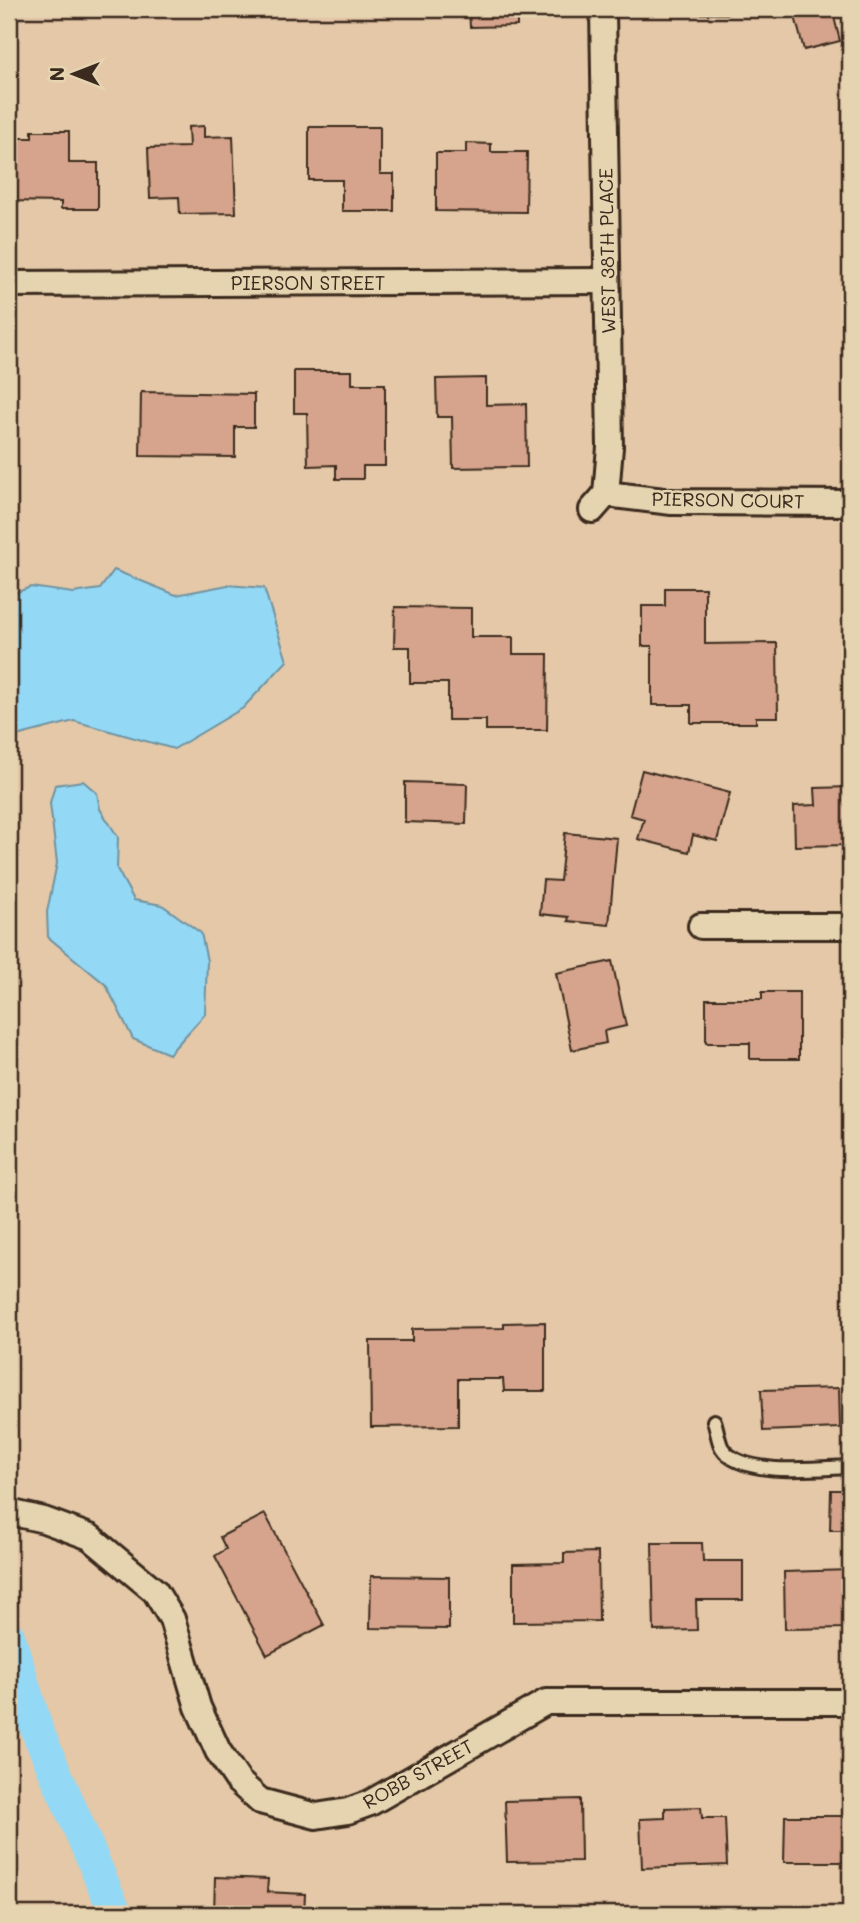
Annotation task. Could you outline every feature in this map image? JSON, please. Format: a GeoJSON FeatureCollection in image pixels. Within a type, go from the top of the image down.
{"type":"FeatureCollection","features":[{"type":"Feature","properties":{"kind":"street","name":"WEST 38TH PLACE"},"geometry":{"type":"LineString","coordinates":[[599,502],[610,447],[603,9]]}},
{"type":"Feature","properties":{"kind":"street","name":"PIERSON STREET"},"geometry":{"type":"LineString","coordinates":[[9,284],[607,281]]}},
{"type":"Feature","properties":{"kind":"street","name":"PIERSON COURT"},"geometry":{"type":"LineString","coordinates":[[599,502],[850,503]]}},
{"type":"Feature","properties":{"kind":"street"},"geometry":{"type":"LineString","coordinates":[[701,926],[850,926]]}},
{"type":"Feature","properties":{"kind":"street","name":"ROBB STREET"},"geometry":{"type":"LineString","coordinates":[[9,1512],[44,1520],[90,1537],[155,1591],[172,1619],[198,1707],[218,1751],[239,1782],[260,1801],[316,1816],[348,1811],[370,1803],[546,1702],[850,1702]]}},
{"type":"Feature","properties":{"kind":"lane"},"geometry":{"type":"LineString","coordinates":[[714,1421],[723,1449],[743,1463],[765,1469],[850,1467]]}},
{"type":"Feature","properties":{"kind":"water"},"geometry":{"type":"Polygon","coordinates":[[[114,570],[176,595],[228,585],[264,588],[287,661],[243,708],[174,749],[74,721],[9,738],[9,595],[31,587],[73,593],[100,589],[114,570]]]}},
{"type":"Feature","properties":{"kind":"water"},"geometry":{"type":"Polygon","coordinates":[[[83,781],[97,793],[100,809],[118,837],[117,869],[134,900],[162,905],[201,933],[207,961],[205,1014],[169,1054],[133,1039],[106,985],[48,937],[47,912],[57,863],[50,803],[55,785],[83,781]]]}},
{"type":"Feature","properties":{"kind":"building"},"geometry":{"type":"Polygon","coordinates":[[[469,9],[517,9],[517,26],[470,27],[469,9]]]}},
{"type":"Feature","properties":{"kind":"building"},"geometry":{"type":"Polygon","coordinates":[[[675,9],[728,9],[728,14],[676,14],[675,9]]]}},
{"type":"Feature","properties":{"kind":"building"},"geometry":{"type":"Polygon","coordinates":[[[793,9],[832,9],[840,41],[804,50],[793,9]]]}},
{"type":"Feature","properties":{"kind":"building"},"geometry":{"type":"Polygon","coordinates":[[[204,126],[204,137],[233,136],[236,213],[180,214],[179,197],[150,198],[148,148],[189,147],[188,127],[204,126]]]}},
{"type":"Feature","properties":{"kind":"building"},"geometry":{"type":"Polygon","coordinates":[[[309,127],[380,127],[380,174],[394,174],[394,211],[342,211],[342,180],[309,180],[309,127]]]}},
{"type":"Feature","properties":{"kind":"building"},"geometry":{"type":"Polygon","coordinates":[[[32,131],[69,131],[69,163],[98,163],[98,209],[61,209],[61,202],[9,201],[9,138],[32,138],[32,131]]]}},
{"type":"Feature","properties":{"kind":"building"},"geometry":{"type":"Polygon","coordinates":[[[466,143],[491,144],[491,152],[527,152],[526,212],[436,211],[436,153],[466,153],[466,143]]]}},
{"type":"Feature","properties":{"kind":"building"},"geometry":{"type":"Polygon","coordinates":[[[294,371],[352,371],[352,384],[385,384],[385,466],[363,466],[363,479],[336,479],[336,465],[308,466],[307,413],[294,413],[294,371]]]}},
{"type":"Feature","properties":{"kind":"building"},"geometry":{"type":"Polygon","coordinates":[[[486,378],[486,405],[526,404],[527,467],[453,468],[452,417],[437,417],[436,379],[486,378]]]}},
{"type":"Feature","properties":{"kind":"building"},"geometry":{"type":"Polygon","coordinates":[[[141,392],[254,394],[254,427],[235,427],[235,457],[140,456],[141,392]]]}},
{"type":"Feature","properties":{"kind":"building"},"geometry":{"type":"Polygon","coordinates":[[[665,588],[705,588],[705,644],[777,643],[778,717],[756,717],[756,723],[691,723],[691,705],[652,705],[652,646],[642,646],[642,606],[665,606],[665,588]]]}},
{"type":"Feature","properties":{"kind":"building"},"geometry":{"type":"Polygon","coordinates":[[[395,607],[471,608],[471,637],[513,637],[513,654],[548,654],[547,730],[486,730],[486,720],[448,720],[448,683],[410,683],[410,647],[394,647],[395,607]]]}},
{"type":"Feature","properties":{"kind":"building"},"geometry":{"type":"Polygon","coordinates":[[[642,770],[730,793],[717,841],[693,835],[689,852],[638,839],[644,819],[630,815],[642,770]]]}},
{"type":"Feature","properties":{"kind":"building"},"geometry":{"type":"Polygon","coordinates":[[[405,782],[467,784],[466,824],[405,822],[405,782]]]}},
{"type":"Feature","properties":{"kind":"building"},"geometry":{"type":"Polygon","coordinates":[[[850,787],[850,845],[795,846],[794,806],[816,805],[815,788],[850,787]]]}},
{"type":"Feature","properties":{"kind":"building"},"geometry":{"type":"Polygon","coordinates":[[[565,833],[617,838],[609,925],[568,921],[569,917],[540,914],[543,880],[560,881],[565,833]]]}},
{"type":"Feature","properties":{"kind":"building"},"geometry":{"type":"Polygon","coordinates":[[[612,961],[626,1026],[604,1031],[606,1043],[572,1050],[556,973],[612,961]]]}},
{"type":"Feature","properties":{"kind":"building"},"geometry":{"type":"Polygon","coordinates":[[[762,992],[799,992],[799,1059],[750,1059],[750,1043],[706,1043],[706,999],[762,999],[762,992]]]}},
{"type":"Feature","properties":{"kind":"building"},"geometry":{"type":"Polygon","coordinates":[[[545,1322],[545,1391],[504,1391],[503,1379],[458,1379],[458,1426],[371,1427],[370,1341],[412,1341],[412,1329],[504,1328],[504,1323],[545,1322]]]}},
{"type":"Feature","properties":{"kind":"building"},"geometry":{"type":"Polygon","coordinates":[[[839,1388],[840,1428],[763,1431],[761,1390],[839,1388]]]}},
{"type":"Feature","properties":{"kind":"building"},"geometry":{"type":"Polygon","coordinates":[[[831,1490],[850,1490],[850,1530],[830,1530],[831,1490]]]}},
{"type":"Feature","properties":{"kind":"building"},"geometry":{"type":"Polygon","coordinates":[[[265,1514],[324,1625],[267,1655],[215,1556],[226,1549],[220,1537],[265,1514]]]}},
{"type":"Feature","properties":{"kind":"building"},"geometry":{"type":"Polygon","coordinates":[[[652,1543],[702,1543],[703,1561],[743,1561],[743,1600],[696,1600],[697,1630],[654,1631],[652,1543]]]}},
{"type":"Feature","properties":{"kind":"building"},"geometry":{"type":"Polygon","coordinates":[[[598,1552],[599,1621],[513,1622],[513,1564],[564,1563],[564,1553],[598,1552]]]}},
{"type":"Feature","properties":{"kind":"building"},"geometry":{"type":"Polygon","coordinates":[[[850,1570],[850,1628],[785,1629],[784,1572],[850,1570]]]}},
{"type":"Feature","properties":{"kind":"building"},"geometry":{"type":"Polygon","coordinates":[[[371,1576],[449,1577],[449,1629],[370,1628],[371,1576]]]}},
{"type":"Feature","properties":{"kind":"building"},"geometry":{"type":"Polygon","coordinates":[[[580,1799],[581,1861],[507,1862],[505,1801],[580,1799]]]}},
{"type":"Feature","properties":{"kind":"building"},"geometry":{"type":"Polygon","coordinates":[[[846,1804],[850,1804],[850,1862],[784,1862],[785,1816],[846,1816],[846,1804]]]}},
{"type":"Feature","properties":{"kind":"building"},"geometry":{"type":"Polygon","coordinates":[[[701,1807],[702,1818],[725,1818],[727,1865],[642,1868],[640,1819],[665,1818],[665,1808],[701,1807]]]}},
{"type":"Feature","properties":{"kind":"building"},"geometry":{"type":"Polygon","coordinates":[[[215,1877],[268,1879],[267,1892],[305,1894],[304,1914],[214,1914],[215,1877]]]}},
{"type":"Feature","properties":{"kind":"waterway"},"geometry":{"type":"LineString","coordinates":[[9,1637],[37,1730],[116,1914]]}}]}
